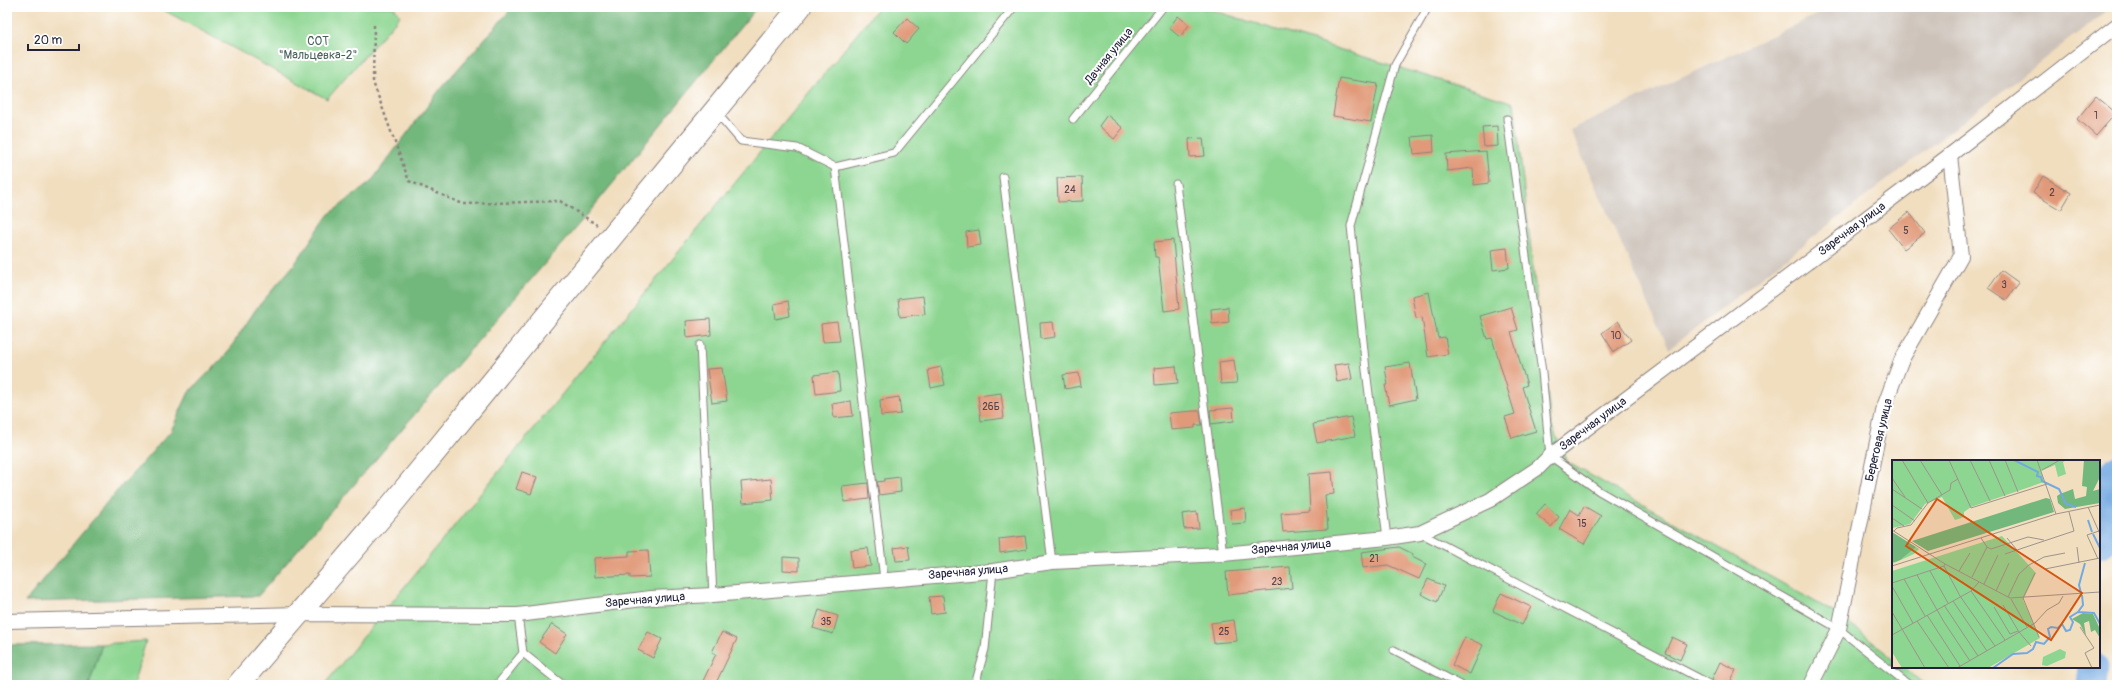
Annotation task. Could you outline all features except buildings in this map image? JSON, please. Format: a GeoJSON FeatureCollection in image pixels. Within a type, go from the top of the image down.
{"type":"FeatureCollection","features":[{"type":"Feature","properties":{"kind":"main road"},"geometry":{"type":"LineString","coordinates":[[238,685],[394,502],[800,7]]}},
{"type":"Feature","properties":{"kind":"street","name":"Заречная улица"},"geometry":{"type":"LineString","coordinates":[[7,621],[300,614],[518,615],[651,598],[713,595],[884,579],[993,571],[1052,562],[1223,554],[1387,538],[1420,533],[1490,500],[1538,468],[1550,456],[1950,155],[2117,25]]}},
{"type":"Feature","properties":{"kind":"street","name":"Береговая улица"},"geometry":{"type":"LineString","coordinates":[[1811,685],[1839,629],[1884,407],[1901,361],[1961,256],[1950,155]]}},
{"type":"Feature","properties":{"kind":"lane"},"geometry":{"type":"LineString","coordinates":[[715,111],[741,141],[797,148],[835,167],[894,153],[1014,7]]}},
{"type":"Feature","properties":{"kind":"lane","name":"Дачная улица"},"geometry":{"type":"LineString","coordinates":[[1073,119],[1163,7]]}},
{"type":"Feature","properties":{"kind":"lane"},"geometry":{"type":"LineString","coordinates":[[1387,538],[1366,370],[1351,226],[1395,65],[1428,7]]}},
{"type":"Feature","properties":{"kind":"lane"},"geometry":{"type":"LineString","coordinates":[[1507,119],[1542,372],[1550,456],[1599,491],[1839,629],[1909,685]]}},
{"type":"Feature","properties":{"kind":"lane"},"geometry":{"type":"LineString","coordinates":[[835,167],[884,579]]}},
{"type":"Feature","properties":{"kind":"lane"},"geometry":{"type":"LineString","coordinates":[[1003,177],[1052,562]]}},
{"type":"Feature","properties":{"kind":"lane"},"geometry":{"type":"LineString","coordinates":[[1176,184],[1223,554]]}},
{"type":"Feature","properties":{"kind":"lane"},"geometry":{"type":"LineString","coordinates":[[700,345],[713,595]]}},
{"type":"Feature","properties":{"kind":"lane"},"geometry":{"type":"LineString","coordinates":[[1420,533],[1712,685]]}},
{"type":"Feature","properties":{"kind":"lane"},"geometry":{"type":"LineString","coordinates":[[975,685],[985,649],[993,571]]}},
{"type":"Feature","properties":{"kind":"lane"},"geometry":{"type":"LineString","coordinates":[[518,615],[523,653],[563,685]]}},
{"type":"Feature","properties":{"kind":"lane"},"geometry":{"type":"LineString","coordinates":[[1394,650],[1462,685]]}},
{"type":"Feature","properties":{"kind":"lane"},"geometry":{"type":"LineString","coordinates":[[497,685],[523,653]]}},
{"type":"Feature","properties":{"kind":"path"},"geometry":{"type":"LineString","coordinates":[[374,25],[373,82],[408,182],[463,204],[560,201],[613,236]]}},
{"type":"Feature","properties":{"kind":"shaded area"},"geometry":{"type":"Polygon","coordinates":[[[1833,7],[2111,7],[1669,349],[1570,130],[1833,7]]]}},
{"type":"Feature","properties":{"kind":"green space","name":"СОТ \"Мальцевка-2\""},"geometry":{"type":"Polygon","coordinates":[[[158,7],[394,7],[400,16],[327,99],[158,7]]]}},
{"type":"Feature","properties":{"kind":"green space"},"geometry":{"type":"Polygon","coordinates":[[[513,7],[757,7],[591,210],[258,596],[25,602],[118,490],[171,431],[189,392],[225,356],[256,309],[294,265],[328,215],[370,183],[441,88],[513,7]]]}},
{"type":"Feature","properties":{"kind":"green space"},"geometry":{"type":"Polygon","coordinates":[[[879,7],[1196,7],[1215,11],[1514,103],[1551,424],[1567,462],[1842,617],[1892,658],[1892,668],[1904,668],[1925,685],[324,685],[879,7]]]}},
{"type":"Feature","properties":{"kind":"green space"},"geometry":{"type":"Polygon","coordinates":[[[146,641],[133,685],[89,685],[102,644],[146,641]]]}},
{"type":"Feature","properties":{"kind":"green space"},"geometry":{"type":"Polygon","coordinates":[[[102,644],[89,685],[7,685],[7,645],[102,644]]]}},
{"type":"Feature","properties":{"kind":"waterway"},"geometry":{"type":"LineString","coordinates":[[2100,542],[2115,531],[2108,481],[2117,472]]}},
{"type":"Feature","properties":{"kind":"waterway"},"geometry":{"type":"LineString","coordinates":[[2091,685],[2093,668]]}}]}
